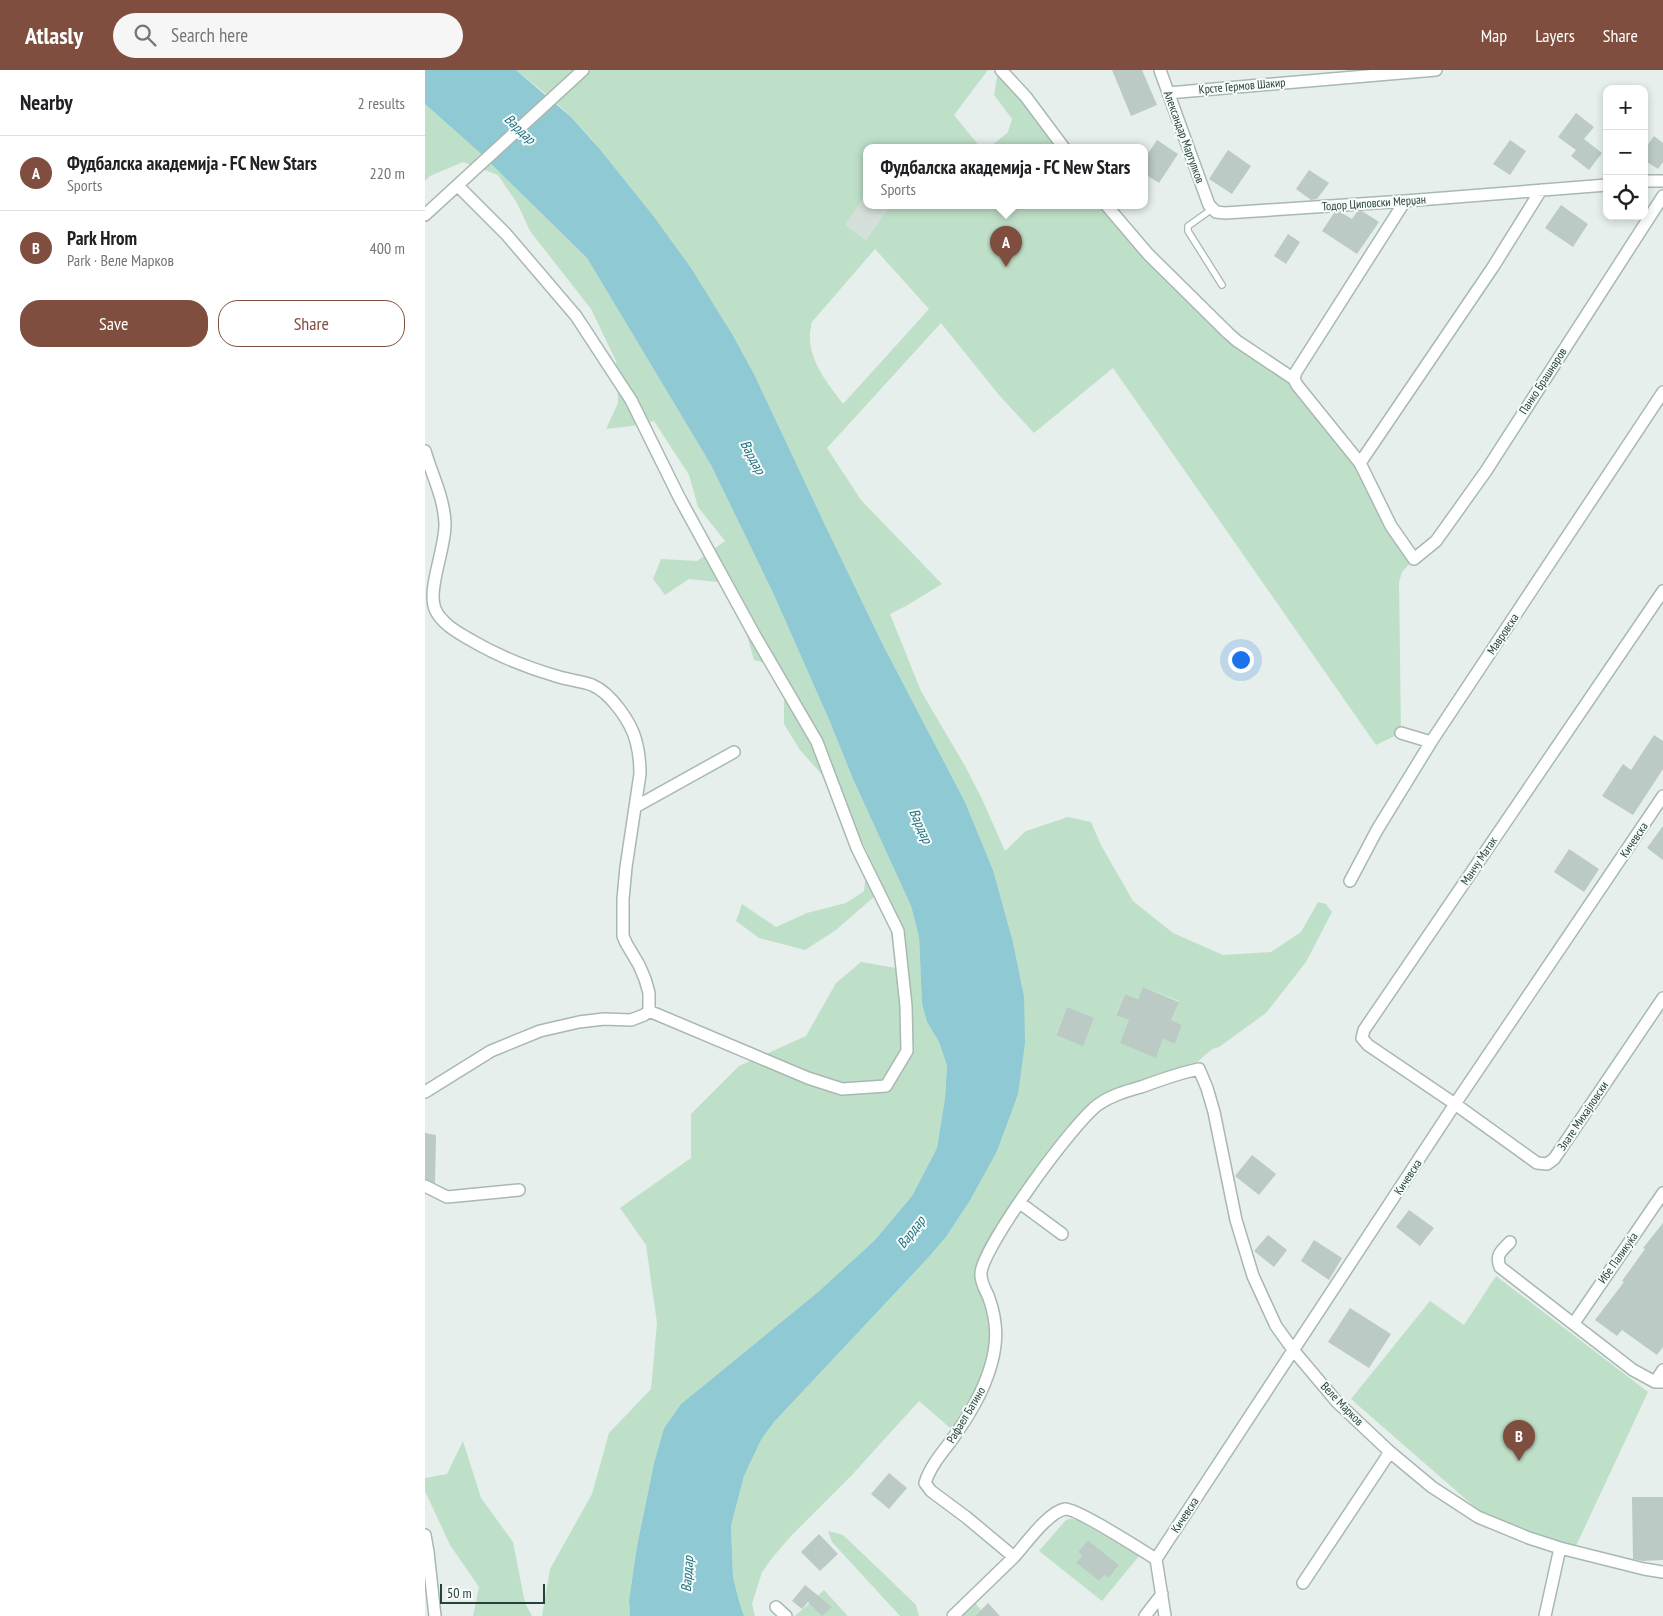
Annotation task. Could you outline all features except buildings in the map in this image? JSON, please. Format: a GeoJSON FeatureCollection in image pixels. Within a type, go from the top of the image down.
{"type":"FeatureCollection","features":[{"type":"Feature","properties":{"kind":"street"},"geometry":{"type":"LineString","coordinates":[[425,215],[583,70]]}},
{"type":"Feature","properties":{"kind":"street"},"geometry":{"type":"LineString","coordinates":[[1001,70],[1061,144]]}},
{"type":"Feature","properties":{"kind":"street","name":"Александар Мартулков"},"geometry":{"type":"LineString","coordinates":[[1160,70],[1211,207]]}},
{"type":"Feature","properties":{"kind":"street","name":"Крсте Гермов Шакир"},"geometry":{"type":"LineString","coordinates":[[1169,93],[1436,70]]}},
{"type":"Feature","properties":{"kind":"street"},"geometry":{"type":"LineString","coordinates":[[1648,182],[1663,181]]}},
{"type":"Feature","properties":{"kind":"street","name":"Тодор Циповски Мерџан"},"geometry":{"type":"LineString","coordinates":[[1211,207],[1216,212],[1225,213],[1405,201],[1603,184]]}},
{"type":"Feature","properties":{"kind":"street"},"geometry":{"type":"LineString","coordinates":[[458,186],[506,234],[576,316],[631,400],[679,497],[754,634],[817,742],[857,848],[898,931],[906,1006],[907,1051],[886,1086],[842,1089],[808,1078],[649,1011]]}},
{"type":"Feature","properties":{"kind":"street"},"geometry":{"type":"LineString","coordinates":[[1110,209],[1148,254],[1228,333],[1294,379],[1361,463],[1493,267],[1541,190]]}},
{"type":"Feature","properties":{"kind":"street","name":"Панко Брашнаров"},"geometry":{"type":"LineString","coordinates":[[1361,463],[1391,526],[1414,560],[1436,541],[1486,471],[1663,196]]}},
{"type":"Feature","properties":{"kind":"street"},"geometry":{"type":"LineString","coordinates":[[1294,379],[1296,372],[1405,201]]}},
{"type":"Feature","properties":{"kind":"street","name":"Мавровска"},"geometry":{"type":"LineString","coordinates":[[1350,881],[1377,830],[1431,742],[1663,392]]}},
{"type":"Feature","properties":{"kind":"street"},"geometry":{"type":"LineString","coordinates":[[425,451],[443,506],[445,522],[445,537],[435,577],[434,598],[430,609],[456,632],[497,654],[555,676],[593,686],[604,693],[620,710],[636,739],[640,774],[637,806],[624,883],[623,936],[645,978],[649,993],[649,1011]]}},
{"type":"Feature","properties":{"kind":"street","name":"Манчу Матак"},"geometry":{"type":"LineString","coordinates":[[1455,1104],[1368,1045],[1362,1038],[1364,1030],[1663,591]]}},
{"type":"Feature","properties":{"kind":"street"},"geometry":{"type":"LineString","coordinates":[[1401,733],[1431,742]]}},
{"type":"Feature","properties":{"kind":"street"},"geometry":{"type":"LineString","coordinates":[[637,806],[735,752]]}},
{"type":"Feature","properties":{"kind":"street","name":"Кичевска"},"geometry":{"type":"LineString","coordinates":[[1156,1559],[1455,1104],[1663,796]]}},
{"type":"Feature","properties":{"kind":"street","name":"Злате Михајловски"},"geometry":{"type":"LineString","coordinates":[[1455,1104],[1537,1163],[1547,1164],[1554,1159],[1663,998]]}},
{"type":"Feature","properties":{"kind":"street"},"geometry":{"type":"LineString","coordinates":[[425,1092],[491,1051],[540,1031],[579,1022],[604,1019],[637,1019],[649,1011]]}},
{"type":"Feature","properties":{"kind":"street","name":"Рафаел Батино"},"geometry":{"type":"LineString","coordinates":[[1014,1557],[931,1491],[925,1483],[933,1465],[969,1415],[987,1380],[994,1354],[997,1328],[995,1315],[981,1278],[986,1258],[1006,1222],[1065,1139],[1083,1118],[1100,1103],[1123,1093],[1199,1069]]}},
{"type":"Feature","properties":{"kind":"street","name":"Веле Марков"},"geometry":{"type":"LineString","coordinates":[[1199,1069],[1214,1112],[1235,1220],[1253,1276],[1276,1326],[1294,1351],[1337,1402],[1390,1452],[1432,1487],[1478,1517],[1529,1538],[1561,1548],[1663,1572]]}},
{"type":"Feature","properties":{"kind":"street"},"geometry":{"type":"LineString","coordinates":[[425,1186],[447,1197],[519,1190]]}},
{"type":"Feature","properties":{"kind":"street","name":"Ибе Паликуќа"},"geometry":{"type":"LineString","coordinates":[[1574,1323],[1663,1193]]}},
{"type":"Feature","properties":{"kind":"street"},"geometry":{"type":"LineString","coordinates":[[1020,1203],[1061,1234]]}},
{"type":"Feature","properties":{"kind":"street"},"geometry":{"type":"LineString","coordinates":[[1511,1242],[1498,1256],[1497,1260],[1500,1267],[1633,1370],[1659,1382],[1663,1370]]}},
{"type":"Feature","properties":{"kind":"street"},"geometry":{"type":"LineString","coordinates":[[1303,1583],[1390,1452]]}},
{"type":"Feature","properties":{"kind":"street"},"geometry":{"type":"LineString","coordinates":[[953,1616],[1014,1557],[1049,1519],[1060,1511],[1067,1509],[1085,1517],[1156,1559],[1165,1616]]}},
{"type":"Feature","properties":{"kind":"street"},"geometry":{"type":"LineString","coordinates":[[425,1535],[429,1552],[435,1616]]}},
{"type":"Feature","properties":{"kind":"street"},"geometry":{"type":"LineString","coordinates":[[1545,1616],[1561,1548]]}},
{"type":"Feature","properties":{"kind":"street"},"geometry":{"type":"LineString","coordinates":[[1145,1616],[1162,1594]]}},
{"type":"Feature","properties":{"kind":"street"},"geometry":{"type":"LineString","coordinates":[[776,1607],[787,1616]]}},
{"type":"Feature","properties":{"kind":"lane"},"geometry":{"type":"LineString","coordinates":[[1211,207],[1189,226],[1188,231],[1221,285]]}},
{"type":"Feature","properties":{"kind":"shaded area"},"geometry":{"type":"Polygon","coordinates":[[[863,198],[863,209],[888,209],[866,240],[844,224],[863,198]]]}},
{"type":"Feature","properties":{"kind":"green space"},"geometry":{"type":"Polygon","coordinates":[[[516,70],[988,70],[954,115],[978,144],[863,144],[863,198],[845,225],[866,240],[888,209],[1110,209],[1197,302],[1294,379],[1338,435],[1414,559],[1402,572],[1399,582],[1401,733],[1376,745],[1113,368],[1034,433],[999,395],[941,323],[827,448],[861,500],[942,584],[890,614],[921,691],[965,766],[1005,851],[1026,831],[1068,817],[1091,822],[1101,845],[1133,901],[1173,933],[1223,955],[1271,952],[1301,932],[1318,902],[1326,904],[1332,912],[1306,962],[1266,1013],[1219,1047],[1212,1049],[1186,1072],[1090,1111],[986,1258],[984,1285],[994,1354],[956,1433],[919,1401],[852,1475],[791,1536],[773,1557],[762,1572],[752,1604],[755,1616],[744,1616],[733,1577],[731,1526],[744,1476],[761,1440],[774,1422],[927,1259],[946,1237],[969,1202],[1024,996],[1013,942],[993,870],[965,802],[882,643],[754,374],[727,326],[666,234],[595,144],[571,117],[516,70]],[[875,249],[812,322],[810,334],[813,356],[829,386],[843,404],[929,309],[875,249]],[[1143,987],[1138,999],[1125,994],[1116,1014],[1129,1020],[1156,1057],[1163,1039],[1175,1044],[1182,1025],[1171,1020],[1179,1001],[1143,987]],[[1067,1007],[1056,1034],[1083,1045],[1067,1007]]]}},
{"type":"Feature","properties":{"kind":"green space"},"geometry":{"type":"Polygon","coordinates":[[[998,70],[1061,144],[994,144],[1008,132],[1012,119],[994,95],[998,70]]]}},
{"type":"Feature","properties":{"kind":"green space"},"geometry":{"type":"Polygon","coordinates":[[[425,104],[479,152],[587,258],[711,465],[774,595],[853,779],[911,906],[919,937],[922,1004],[927,1022],[939,1042],[947,1066],[945,1098],[937,1148],[912,1196],[874,1241],[818,1292],[681,1404],[664,1428],[654,1463],[637,1546],[629,1600],[630,1616],[542,1616],[550,1569],[592,1494],[609,1433],[651,1389],[657,1323],[646,1245],[620,1208],[691,1158],[691,1114],[739,1066],[806,1036],[836,983],[861,962],[896,968],[889,919],[876,895],[836,930],[805,950],[759,938],[736,921],[742,904],[776,927],[807,913],[846,903],[864,891],[868,854],[846,810],[824,777],[800,750],[784,724],[781,667],[754,660],[739,607],[726,583],[689,579],[665,595],[653,579],[661,559],[697,561],[725,541],[698,507],[689,475],[654,421],[606,429],[618,403],[616,361],[591,309],[530,231],[517,203],[498,175],[463,162],[430,176],[425,181],[425,104]]]}},
{"type":"Feature","properties":{"kind":"green space"},"geometry":{"type":"Polygon","coordinates":[[[1496,1276],[1648,1392],[1575,1548],[1493,1523],[1351,1399],[1430,1301],[1464,1325],[1496,1276]]]}},
{"type":"Feature","properties":{"kind":"green space"},"geometry":{"type":"Polygon","coordinates":[[[463,1441],[481,1498],[513,1542],[525,1603],[532,1616],[473,1616],[479,1587],[450,1545],[425,1491],[425,1478],[447,1474],[463,1441]]]}},
{"type":"Feature","properties":{"kind":"green space"},"geometry":{"type":"Polygon","coordinates":[[[1073,1519],[1081,1522],[1139,1556],[1102,1601],[1039,1551],[1065,1521],[1073,1519]],[[1088,1540],[1078,1552],[1082,1556],[1076,1563],[1099,1581],[1105,1575],[1109,1578],[1119,1565],[1088,1540]]]}},
{"type":"Feature","properties":{"kind":"green space"},"geometry":{"type":"Polygon","coordinates":[[[828,1531],[843,1535],[916,1605],[919,1616],[900,1616],[832,1542],[828,1531]]]}},
{"type":"Feature","properties":{"kind":"green space"},"geometry":{"type":"Polygon","coordinates":[[[824,1590],[847,1616],[795,1616],[824,1590]]]}},
{"type":"Feature","properties":{"kind":"green space"},"geometry":{"type":"Polygon","coordinates":[[[975,1603],[981,1610],[975,1616],[960,1616],[975,1603]]]}},
{"type":"Feature","properties":{"kind":"water","name":"Вардар"},"geometry":{"type":"Polygon","coordinates":[[[425,70],[516,70],[571,117],[599,148],[654,217],[691,268],[732,334],[754,374],[882,643],[965,802],[993,870],[1013,942],[1024,996],[1025,1043],[1018,1094],[997,1151],[969,1202],[946,1237],[774,1422],[761,1440],[744,1476],[731,1526],[733,1577],[744,1616],[630,1616],[629,1600],[637,1546],[654,1463],[664,1428],[681,1404],[818,1292],[874,1241],[912,1196],[937,1148],[945,1098],[947,1066],[939,1042],[927,1022],[922,1004],[919,937],[911,906],[853,779],[774,595],[711,465],[587,258],[479,152],[425,104],[425,70]]]}},
{"type":"Feature","properties":{"kind":"place","name":"Фудбалска академија - FC New Stars"},"geometry":{"type":"Point","coordinates":[1006,267]}},
{"type":"Feature","properties":{"kind":"place","name":"Park Hrom"},"geometry":{"type":"Point","coordinates":[1519,1461]}}]}
